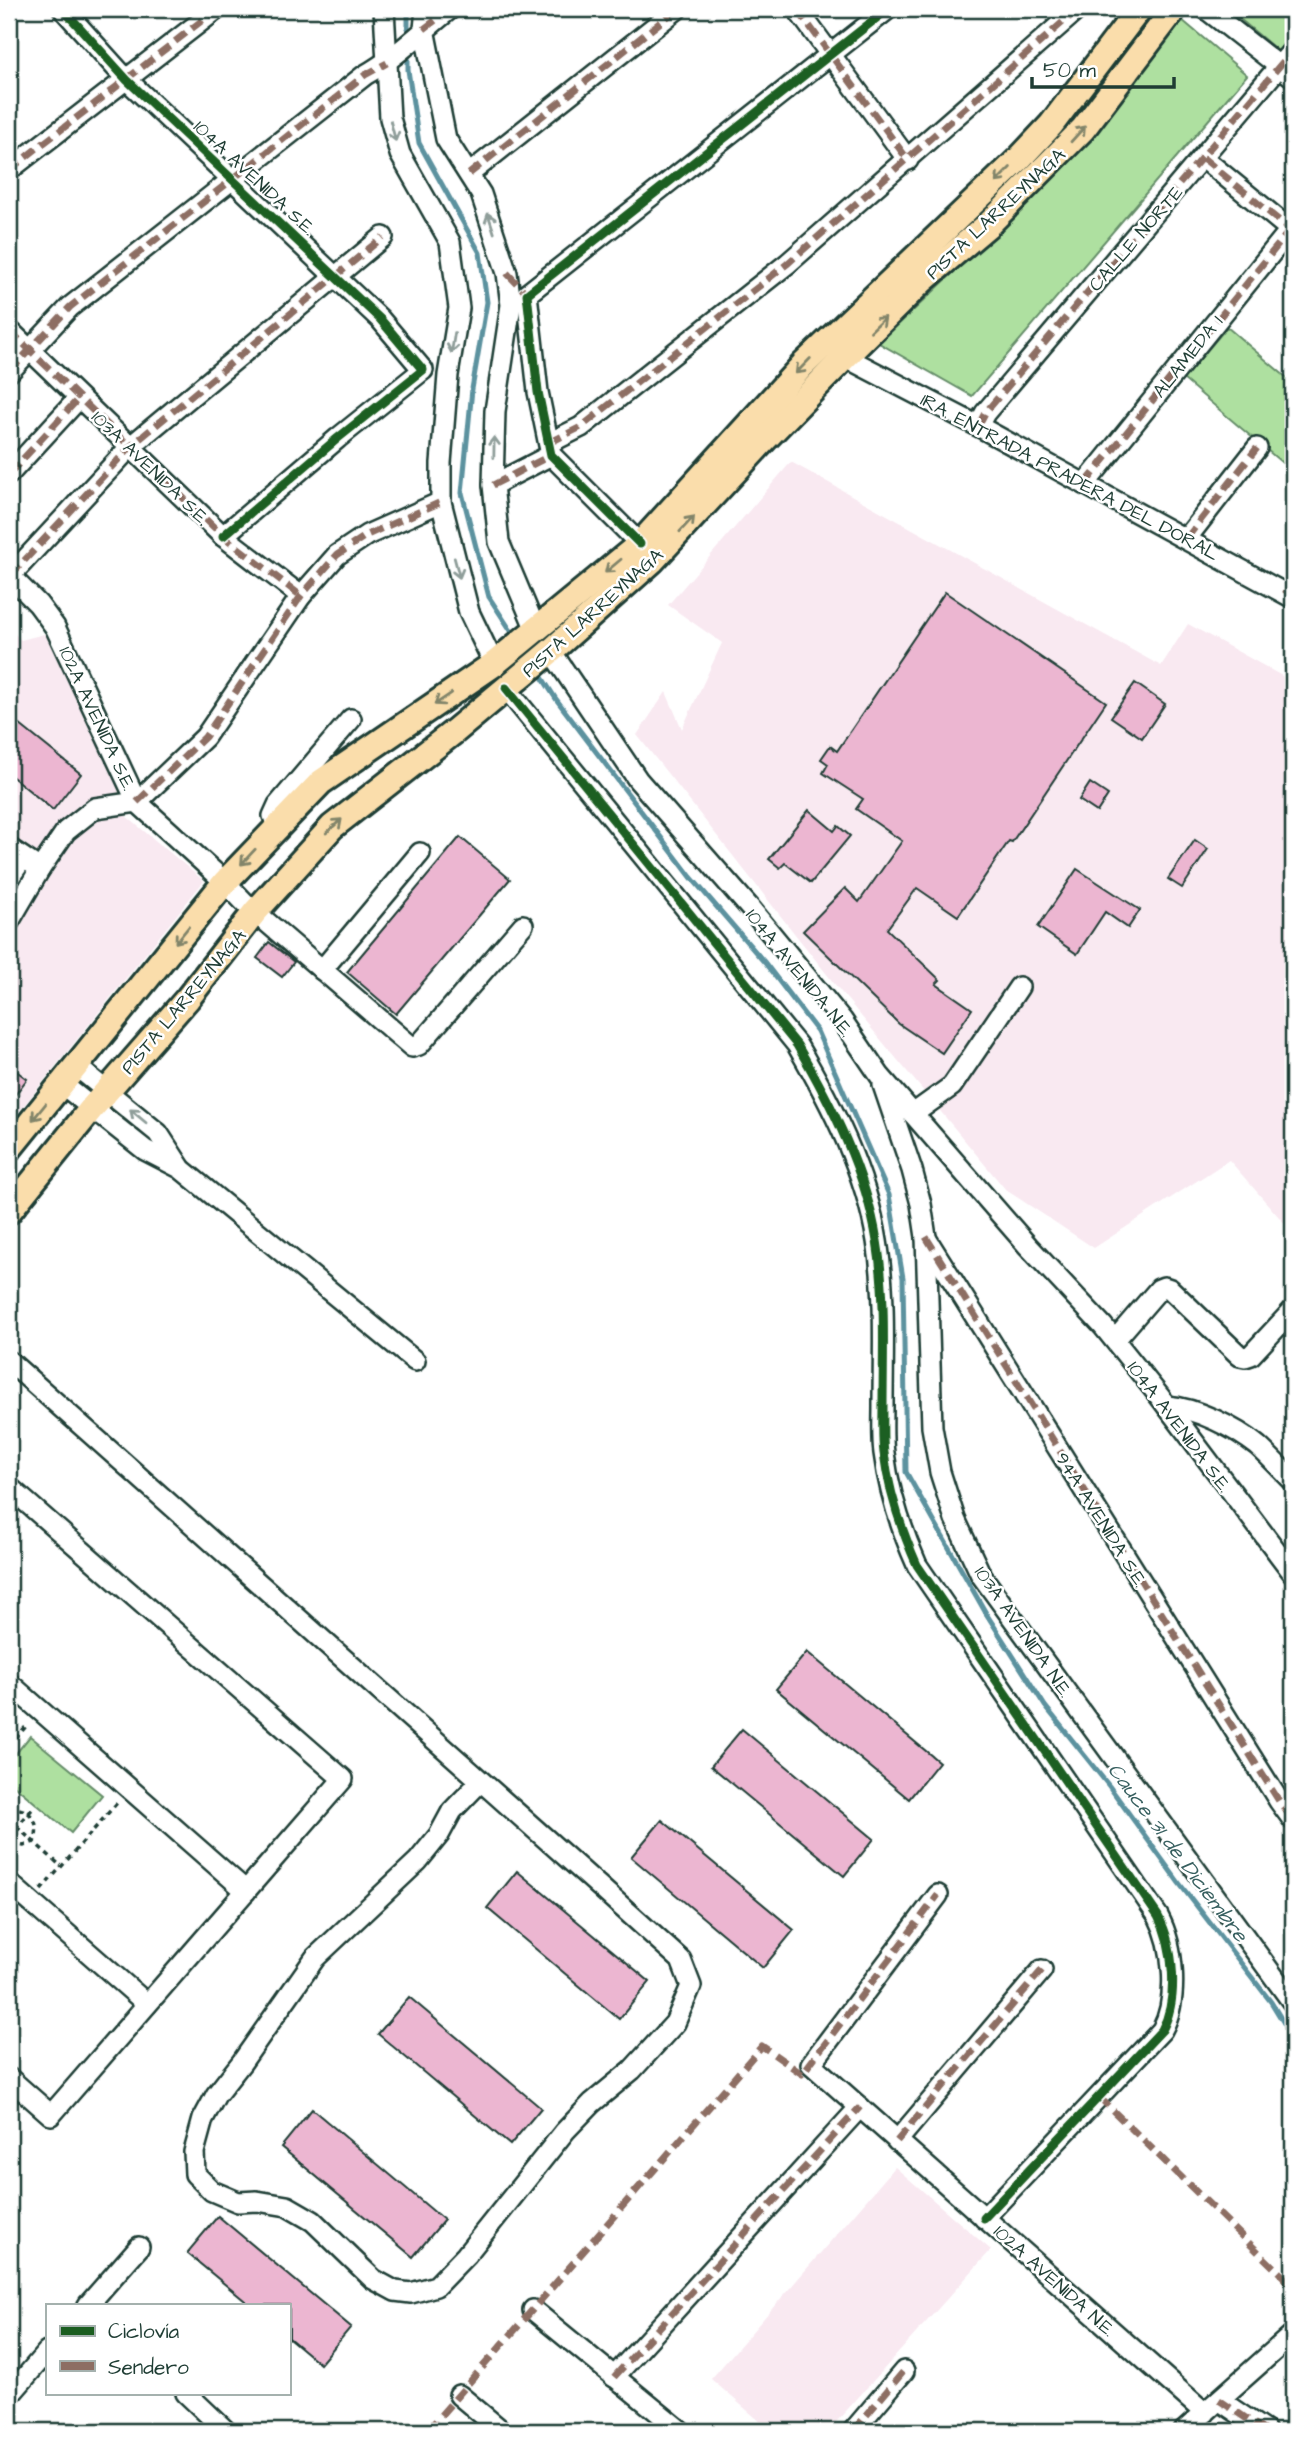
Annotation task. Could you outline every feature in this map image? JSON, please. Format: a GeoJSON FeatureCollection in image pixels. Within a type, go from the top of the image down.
{"type":"FeatureCollection","features":[{"type":"Feature","properties":{"kind":"main road","name":"PISTA LARREYNAGA"},"geometry":{"type":"LineString","coordinates":[[11,1143],[225,882],[278,825],[321,782],[496,662],[639,544],[803,365],[1019,159],[1051,125],[1139,9]]}},
{"type":"Feature","properties":{"kind":"main road","name":"PISTA LARREYNAGA"},"geometry":{"type":"LineString","coordinates":[[9,1211],[100,1099],[188,998],[255,912],[332,827],[549,653],[652,561],[845,357],[923,280],[1007,206],[1083,129],[1174,9]]}},
{"type":"Feature","properties":{"kind":"street","name":"104A AVENIDA S.E."},"geometry":{"type":"LineString","coordinates":[[63,9],[127,80],[380,319],[423,370],[223,536]]}},
{"type":"Feature","properties":{"kind":"street"},"geometry":{"type":"LineString","coordinates":[[9,170],[217,9]]}},
{"type":"Feature","properties":{"kind":"street"},"geometry":{"type":"LineString","coordinates":[[384,9],[405,46],[446,139],[481,194],[507,273],[511,305],[495,411],[493,485],[499,542],[534,632]]}},
{"type":"Feature","properties":{"kind":"street"},"geometry":{"type":"LineString","coordinates":[[426,9],[405,46],[390,118],[400,154],[450,242],[458,308],[447,374],[441,502],[468,612],[496,662]]}},
{"type":"Feature","properties":{"kind":"street"},"geometry":{"type":"LineString","coordinates":[[9,372],[71,307],[450,9]]}},
{"type":"Feature","properties":{"kind":"street"},"geometry":{"type":"LineString","coordinates":[[469,174],[677,9]]}},
{"type":"Feature","properties":{"kind":"street"},"geometry":{"type":"LineString","coordinates":[[797,9],[908,160]]}},
{"type":"Feature","properties":{"kind":"street"},"geometry":{"type":"LineString","coordinates":[[527,294],[888,9]]}},
{"type":"Feature","properties":{"kind":"street"},"geometry":{"type":"LineString","coordinates":[[493,485],[581,427],[787,264],[1078,9]]}},
{"type":"Feature","properties":{"kind":"street"},"geometry":{"type":"LineString","coordinates":[[1206,9],[1287,72]]}},
{"type":"Feature","properties":{"kind":"street","name":"CALLE NORTE"},"geometry":{"type":"LineString","coordinates":[[978,426],[985,413],[1203,158],[1287,72],[1293,50]]}},
{"type":"Feature","properties":{"kind":"street"},"geometry":{"type":"LineString","coordinates":[[1203,158],[1292,231]]}},
{"type":"Feature","properties":{"kind":"street","name":"ALAMEDA 1"},"geometry":{"type":"LineString","coordinates":[[1085,484],[1292,231]]}},
{"type":"Feature","properties":{"kind":"street"},"geometry":{"type":"LineString","coordinates":[[10,576],[131,446],[383,237]]}},
{"type":"Feature","properties":{"kind":"street"},"geometry":{"type":"LineString","coordinates":[[507,273],[527,294],[538,392],[550,449],[639,544]]}},
{"type":"Feature","properties":{"kind":"street","name":"103A AVENIDA S.E."},"geometry":{"type":"LineString","coordinates":[[9,330],[223,536],[301,596]]}},
{"type":"Feature","properties":{"kind":"street","name":"1RA. ENTRADA PRADERA DEL DORAL"},"geometry":{"type":"LineString","coordinates":[[845,357],[1291,592]]}},
{"type":"Feature","properties":{"kind":"street"},"geometry":{"type":"LineString","coordinates":[[9,474],[79,398]]}},
{"type":"Feature","properties":{"kind":"street"},"geometry":{"type":"LineString","coordinates":[[1186,539],[1257,448]]}},
{"type":"Feature","properties":{"kind":"street"},"geometry":{"type":"LineString","coordinates":[[9,878],[19,857],[66,831],[95,808],[137,803],[205,737],[301,596],[337,555],[366,535],[441,502]]}},
{"type":"Feature","properties":{"kind":"street","name":"102A AVENIDA S.E."},"geometry":{"type":"LineString","coordinates":[[10,576],[38,604],[55,627],[137,803],[255,912],[412,1046],[416,1046],[523,925]]}},
{"type":"Feature","properties":{"kind":"street","name":"104A AVENIDA N.E."},"geometry":{"type":"LineString","coordinates":[[549,653],[638,780],[750,908],[842,1020],[880,1076],[1062,1282]]}},
{"type":"Feature","properties":{"kind":"street"},"geometry":{"type":"LineString","coordinates":[[510,685],[797,1045],[817,1080],[851,1152],[877,1238],[882,1279],[884,1452],[894,1507],[906,1541],[917,1565],[1166,1931],[1171,1950],[1171,2004],[1169,2018],[1162,2030],[985,2218]]}},
{"type":"Feature","properties":{"kind":"street"},"geometry":{"type":"LineString","coordinates":[[278,825],[274,816],[278,805],[351,719]]}},
{"type":"Feature","properties":{"kind":"street"},"geometry":{"type":"LineString","coordinates":[[322,970],[420,853]]}},
{"type":"Feature","properties":{"kind":"street"},"geometry":{"type":"LineString","coordinates":[[9,922],[19,857]]}},
{"type":"Feature","properties":{"kind":"street"},"geometry":{"type":"LineString","coordinates":[[913,1114],[952,1086],[1019,987]]}},
{"type":"Feature","properties":{"kind":"street"},"geometry":{"type":"LineString","coordinates":[[69,1075],[100,1099],[145,1150],[180,1168],[415,1361]]}},
{"type":"Feature","properties":{"kind":"street","name":"103A AVENIDA N.E."},"geometry":{"type":"LineString","coordinates":[[880,1076],[912,1170],[926,1237],[932,1427],[940,1472],[955,1519],[981,1575],[1293,2003]]}},
{"type":"Feature","properties":{"kind":"street","name":"94A AVENIDA S.E."},"geometry":{"type":"LineString","coordinates":[[926,1237],[1293,1820]]}},
{"type":"Feature","properties":{"kind":"street","name":"104A AVENIDA S.E."},"geometry":{"type":"LineString","coordinates":[[1062,1282],[1115,1340],[1293,1573]]}},
{"type":"Feature","properties":{"kind":"street"},"geometry":{"type":"LineString","coordinates":[[1115,1340],[1158,1289],[1164,1287],[1170,1289],[1240,1356],[1245,1357],[1293,1310]]}},
{"type":"Feature","properties":{"kind":"street"},"geometry":{"type":"LineString","coordinates":[[9,1360],[481,1781],[681,1960],[691,1986],[675,2023],[632,2070],[592,2103],[565,2131],[466,2255],[436,2286],[411,2292],[395,2291],[373,2279],[313,2221],[287,2206],[257,2201],[238,2202],[212,2190],[195,2174],[194,2152],[203,2119],[216,2095],[316,1958],[418,1861],[439,1835],[452,1811],[481,1781]]}},
{"type":"Feature","properties":{"kind":"street"},"geometry":{"type":"LineString","coordinates":[[1167,1406],[1182,1407],[1217,1422],[1257,1445],[1293,1481]]}},
{"type":"Feature","properties":{"kind":"street"},"geometry":{"type":"LineString","coordinates":[[9,1487],[343,1779],[51,2115],[9,2078]]}},
{"type":"Feature","properties":{"kind":"street"},"geometry":{"type":"LineString","coordinates":[[9,1683],[246,1891]]}},
{"type":"Feature","properties":{"kind":"street"},"geometry":{"type":"LineString","coordinates":[[9,1883],[147,2004]]}},
{"type":"Feature","properties":{"kind":"street","name":"102A AVENIDA N.E."},"geometry":{"type":"LineString","coordinates":[[938,1895],[810,2064],[985,2218],[1212,2407],[1265,2431]]}},
{"type":"Feature","properties":{"kind":"street"},"geometry":{"type":"LineString","coordinates":[[897,2141],[1042,1970]]}},
{"type":"Feature","properties":{"kind":"street"},"geometry":{"type":"LineString","coordinates":[[614,2377],[860,2108]]}},
{"type":"Feature","properties":{"kind":"street"},"geometry":{"type":"LineString","coordinates":[[91,2304],[139,2247]]}},
{"type":"Feature","properties":{"kind":"street"},"geometry":{"type":"LineString","coordinates":[[533,2310],[681,2431]]}},
{"type":"Feature","properties":{"kind":"street"},"geometry":{"type":"LineString","coordinates":[[1184,2431],[1293,2334]]}},
{"type":"Feature","properties":{"kind":"street"},"geometry":{"type":"LineString","coordinates":[[9,2396],[46,2353]]}},
{"type":"Feature","properties":{"kind":"street"},"geometry":{"type":"LineString","coordinates":[[853,2431],[904,2371]]}},
{"type":"Feature","properties":{"kind":"street"},"geometry":{"type":"LineString","coordinates":[[187,2394],[226,2431]]}},
{"type":"Feature","properties":{"kind":"street"},"geometry":{"type":"LineString","coordinates":[[458,2395],[502,2431]]}},
{"type":"Feature","properties":{"kind":"path"},"geometry":{"type":"LineString","coordinates":[[9,1746],[40,1710]]}},
{"type":"Feature","properties":{"kind":"path"},"geometry":{"type":"LineString","coordinates":[[30,1902],[129,1788]]}},
{"type":"Feature","properties":{"kind":"path"},"geometry":{"type":"LineString","coordinates":[[9,1836],[34,1807]]}},
{"type":"Feature","properties":{"kind":"path"},"geometry":{"type":"LineString","coordinates":[[9,1808],[20,1808],[28,1814],[36,1821],[38,1831],[34,1842],[24,1846],[9,1842]]}},
{"type":"Feature","properties":{"kind":"path"},"geometry":{"type":"LineString","coordinates":[[9,1820],[61,1866]]}},
{"type":"Feature","properties":{"kind":"shaded area"},"geometry":{"type":"Polygon","coordinates":[[[791,462],[1161,666],[1188,624],[1293,682],[1293,1233],[1229,1160],[1094,1248],[1006,1190],[841,992],[637,735],[666,692],[682,729],[722,643],[668,605],[791,462]]]}},
{"type":"Feature","properties":{"kind":"shaded area"},"geometry":{"type":"Polygon","coordinates":[[[9,628],[21,640],[48,633],[107,745],[126,816],[204,881],[9,1124],[9,628]]]}},
{"type":"Feature","properties":{"kind":"shaded area"},"geometry":{"type":"Polygon","coordinates":[[[895,2167],[991,2250],[828,2431],[771,2431],[711,2379],[895,2167]]]}},
{"type":"Feature","properties":{"kind":"green space"},"geometry":{"type":"Polygon","coordinates":[[[1228,9],[1293,9],[1293,34],[1278,51],[1228,9]]]}},
{"type":"Feature","properties":{"kind":"green space"},"geometry":{"type":"Polygon","coordinates":[[[1182,20],[1247,75],[972,396],[879,343],[991,237],[1092,134],[1182,20]]]}},
{"type":"Feature","properties":{"kind":"green space"},"geometry":{"type":"Polygon","coordinates":[[[1227,327],[1293,383],[1293,472],[1183,379],[1227,327]]]}},
{"type":"Feature","properties":{"kind":"green space"},"geometry":{"type":"Polygon","coordinates":[[[30,1736],[102,1795],[71,1833],[9,1781],[9,1762],[30,1736]]]}},
{"type":"Feature","properties":{"kind":"building"},"geometry":{"type":"Polygon","coordinates":[[[945,592],[1106,702],[1012,842],[1009,841],[958,916],[917,888],[887,929],[940,980],[936,984],[972,1009],[942,1053],[899,1024],[803,931],[845,888],[859,902],[902,841],[856,809],[863,799],[823,773],[828,764],[821,759],[830,746],[837,751],[945,592]]]}},
{"type":"Feature","properties":{"kind":"building"},"geometry":{"type":"Polygon","coordinates":[[[1135,683],[1165,704],[1142,738],[1111,717],[1135,683]]]}},
{"type":"Feature","properties":{"kind":"building"},"geometry":{"type":"Polygon","coordinates":[[[9,716],[81,774],[53,810],[9,774],[9,716]]]}},
{"type":"Feature","properties":{"kind":"building"},"geometry":{"type":"Polygon","coordinates":[[[1090,783],[1108,795],[1097,812],[1079,800],[1090,783]]]}},
{"type":"Feature","properties":{"kind":"building"},"geometry":{"type":"Polygon","coordinates":[[[809,810],[834,831],[838,826],[850,836],[811,883],[785,863],[780,868],[769,859],[809,810]]]}},
{"type":"Feature","properties":{"kind":"building"},"geometry":{"type":"Polygon","coordinates":[[[460,837],[510,879],[396,1014],[347,972],[460,837]]]}},
{"type":"Feature","properties":{"kind":"building"},"geometry":{"type":"Polygon","coordinates":[[[1195,840],[1208,849],[1182,888],[1168,879],[1195,840]]]}},
{"type":"Feature","properties":{"kind":"building"},"geometry":{"type":"Polygon","coordinates":[[[1077,869],[1140,910],[1128,928],[1105,912],[1077,954],[1038,927],[1077,869]]]}},
{"type":"Feature","properties":{"kind":"building"},"geometry":{"type":"Polygon","coordinates":[[[269,942],[294,962],[282,977],[257,958],[269,942]]]}},
{"type":"Feature","properties":{"kind":"building"},"geometry":{"type":"Polygon","coordinates":[[[15,1070],[27,1079],[9,1103],[9,1078],[15,1070]]]}},
{"type":"Feature","properties":{"kind":"building"},"geometry":{"type":"Polygon","coordinates":[[[807,1652],[939,1762],[909,1799],[776,1689],[807,1652]]]}},
{"type":"Feature","properties":{"kind":"building"},"geometry":{"type":"Polygon","coordinates":[[[742,1729],[874,1839],[844,1876],[711,1766],[742,1729]]]}},
{"type":"Feature","properties":{"kind":"building"},"geometry":{"type":"Polygon","coordinates":[[[662,1820],[794,1930],[763,1968],[631,1857],[662,1820]]]}},
{"type":"Feature","properties":{"kind":"building"},"geometry":{"type":"Polygon","coordinates":[[[517,1871],[650,1982],[619,2019],[487,1908],[517,1871]]]}},
{"type":"Feature","properties":{"kind":"building"},"geometry":{"type":"Polygon","coordinates":[[[409,1997],[541,2108],[510,2145],[378,2034],[409,1997]]]}},
{"type":"Feature","properties":{"kind":"building"},"geometry":{"type":"Polygon","coordinates":[[[312,2109],[444,2220],[413,2257],[281,2147],[312,2109]]]}},
{"type":"Feature","properties":{"kind":"building"},"geometry":{"type":"Polygon","coordinates":[[[218,2216],[351,2327],[320,2364],[290,2339],[290,2304],[249,2304],[187,2253],[218,2216]]]}},
{"type":"Feature","properties":{"kind":"waterway"},"geometry":{"type":"LineString","coordinates":[[408,9],[408,37]]}},
{"type":"Feature","properties":{"kind":"waterway"},"geometry":{"type":"LineString","coordinates":[[408,51],[408,70],[419,143],[480,253],[487,302],[472,389],[462,493],[489,597],[515,637]]}},
{"type":"Feature","properties":{"kind":"waterway","name":"Cauce 31 de Diciembre"},"geometry":{"type":"LineString","coordinates":[[538,671],[556,699],[691,877],[765,963],[817,1031],[889,1195],[903,1278],[906,1472],[987,1615],[1045,1706],[1109,1786],[1179,1883],[1271,2002],[1293,2038]]}},
{"type":"Feature","properties":{"kind":"marked path"},"geometry":{"type":"LineString","coordinates":[[9,170],[217,9]]}},
{"type":"Feature","properties":{"kind":"marked path"},"geometry":{"type":"LineString","coordinates":[[424,29],[450,9]]}},
{"type":"Feature","properties":{"kind":"marked path"},"geometry":{"type":"LineString","coordinates":[[469,174],[677,9]]}},
{"type":"Feature","properties":{"kind":"marked path"},"geometry":{"type":"LineString","coordinates":[[797,9],[908,160]]}},
{"type":"Feature","properties":{"kind":"marked path"},"geometry":{"type":"LineString","coordinates":[[549,443],[581,427],[787,264],[1078,9]]}},
{"type":"Feature","properties":{"kind":"marked path"},"geometry":{"type":"LineString","coordinates":[[978,426],[985,413],[1293,50]]}},
{"type":"Feature","properties":{"kind":"marked path"},"geometry":{"type":"LineString","coordinates":[[9,372],[70,307],[365,75],[387,63]]}},
{"type":"Feature","properties":{"kind":"marked path"},"geometry":{"type":"LineString","coordinates":[[1203,158],[1293,232]]}},
{"type":"Feature","properties":{"kind":"marked path"},"geometry":{"type":"LineString","coordinates":[[1085,484],[1290,230]]}},
{"type":"Feature","properties":{"kind":"marked path"},"geometry":{"type":"LineString","coordinates":[[10,576],[131,446],[383,237]]}},
{"type":"Feature","properties":{"kind":"marked path"},"geometry":{"type":"LineString","coordinates":[[507,273],[527,294]]}},
{"type":"Feature","properties":{"kind":"marked path"},"geometry":{"type":"LineString","coordinates":[[9,330],[223,536],[301,596]]}},
{"type":"Feature","properties":{"kind":"marked path"},"geometry":{"type":"LineString","coordinates":[[9,474],[79,398]]}},
{"type":"Feature","properties":{"kind":"marked path"},"geometry":{"type":"LineString","coordinates":[[1186,539],[1257,448]]}},
{"type":"Feature","properties":{"kind":"marked path"},"geometry":{"type":"LineString","coordinates":[[493,485],[551,455]]}},
{"type":"Feature","properties":{"kind":"marked path"},"geometry":{"type":"LineString","coordinates":[[137,802],[205,737],[301,596],[337,555],[367,535],[441,502]]}},
{"type":"Feature","properties":{"kind":"marked path"},"geometry":{"type":"LineString","coordinates":[[1285,594],[1293,583]]}},
{"type":"Feature","properties":{"kind":"marked path"},"geometry":{"type":"LineString","coordinates":[[926,1237],[1293,1820]]}},
{"type":"Feature","properties":{"kind":"marked path"},"geometry":{"type":"LineString","coordinates":[[427,2431],[762,2046],[802,2074],[938,1895]]}},
{"type":"Feature","properties":{"kind":"marked path"},"geometry":{"type":"LineString","coordinates":[[897,2141],[1042,1970]]}},
{"type":"Feature","properties":{"kind":"marked path"},"geometry":{"type":"LineString","coordinates":[[1098,2096],[1293,2286]]}},
{"type":"Feature","properties":{"kind":"marked path"},"geometry":{"type":"LineString","coordinates":[[614,2377],[860,2107]]}},
{"type":"Feature","properties":{"kind":"marked path"},"geometry":{"type":"LineString","coordinates":[[853,2431],[904,2371]]}},
{"type":"Feature","properties":{"kind":"marked path"},"geometry":{"type":"LineString","coordinates":[[1219,2400],[1265,2431]]}},
{"type":"Feature","properties":{"kind":"cycle path"},"geometry":{"type":"LineString","coordinates":[[63,9],[127,80],[380,319],[423,370],[223,536]]}},
{"type":"Feature","properties":{"kind":"cycle path"},"geometry":{"type":"LineString","coordinates":[[640,544],[551,455],[538,392],[527,294],[888,9]]}},
{"type":"Feature","properties":{"kind":"cycle path"},"geometry":{"type":"LineString","coordinates":[[506,688],[797,1045],[823,1091],[856,1164],[877,1241],[883,1302],[884,1453],[892,1497],[911,1551],[917,1565],[1158,1916],[1168,1942],[1172,1973],[1171,2003],[1162,2030],[984,2218]]}}]}
